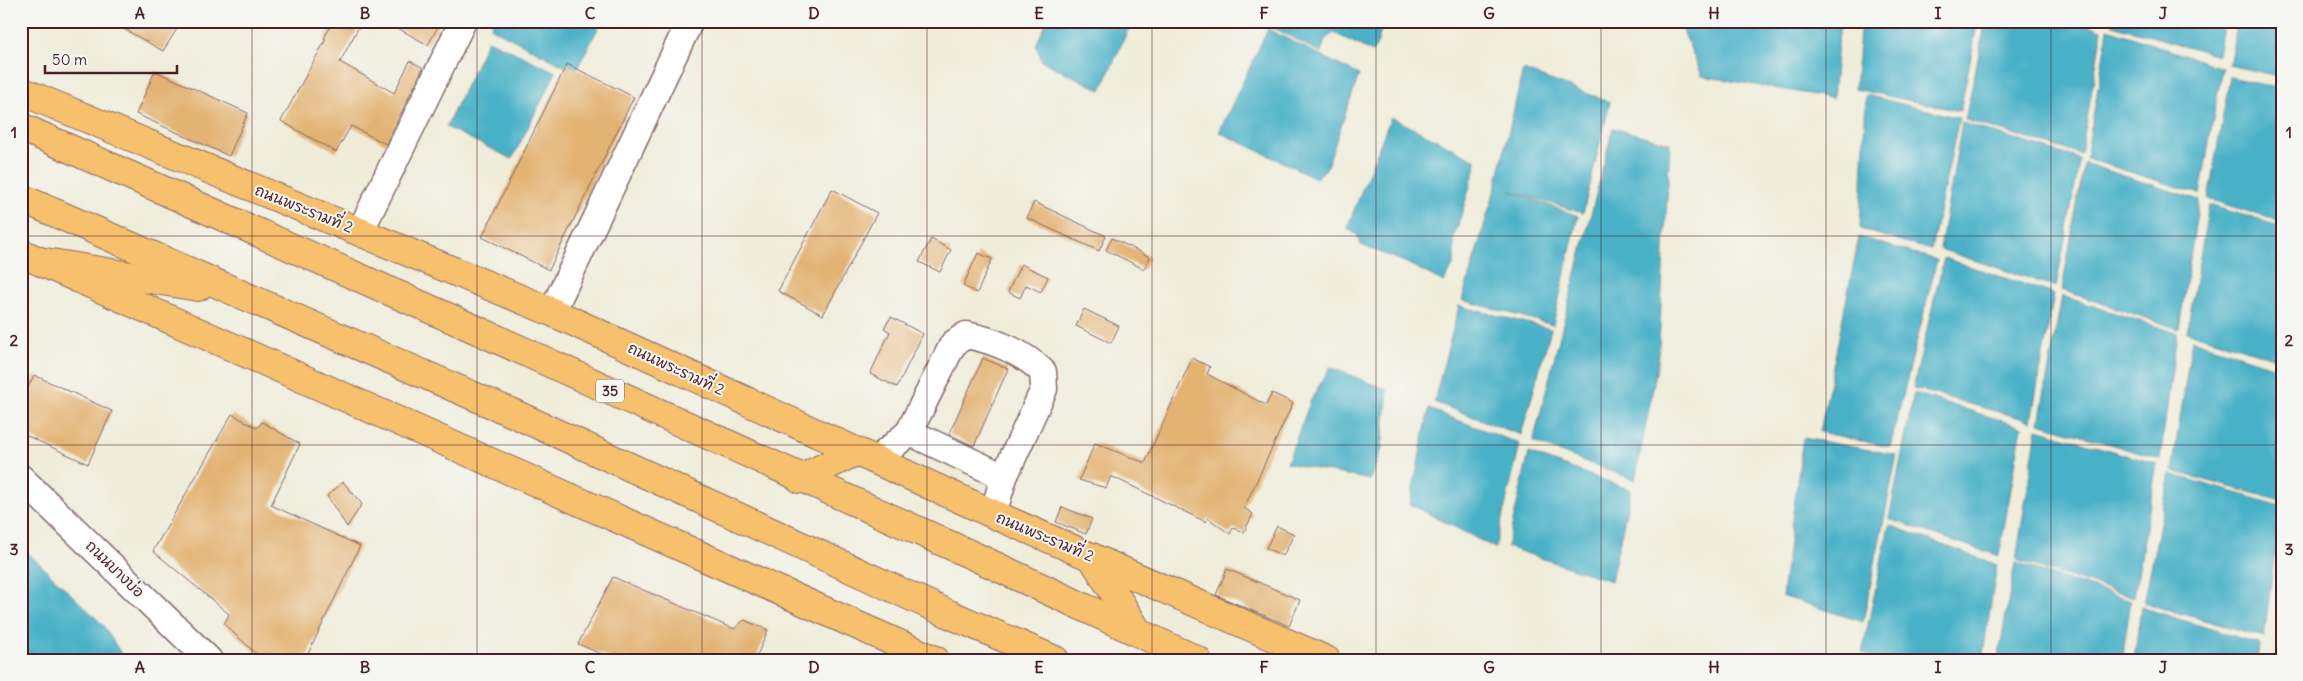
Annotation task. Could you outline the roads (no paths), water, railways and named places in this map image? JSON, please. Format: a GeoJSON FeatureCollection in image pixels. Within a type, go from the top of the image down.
{"type":"FeatureCollection","features":[{"type":"Feature","properties":{"kind":"main road","name":"ถนนพระรามที่ 2"},"geometry":{"type":"LineString","coordinates":[[21,91],[62,110],[552,312],[865,457],[1326,660]]}},
{"type":"Feature","properties":{"kind":"main road","name":"35"},"geometry":{"type":"LineString","coordinates":[[21,127],[477,330],[976,557],[1196,660]]}},
{"type":"Feature","properties":{"kind":"main road"},"geometry":{"type":"LineString","coordinates":[[21,198],[517,415],[950,614],[1055,660]]}},
{"type":"Feature","properties":{"kind":"main road"},"geometry":{"type":"LineString","coordinates":[[30,257],[241,295]]}},
{"type":"Feature","properties":{"kind":"main road"},"geometry":{"type":"LineString","coordinates":[[30,257],[935,660]]}},
{"type":"Feature","properties":{"kind":"main road"},"geometry":{"type":"LineString","coordinates":[[800,478],[865,457]]}},
{"type":"Feature","properties":{"kind":"main road"},"geometry":{"type":"LineString","coordinates":[[1092,557],[1138,632]]}},
{"type":"Feature","properties":{"kind":"street"},"geometry":{"type":"LineString","coordinates":[[360,232],[463,21]]}},
{"type":"Feature","properties":{"kind":"street"},"geometry":{"type":"LineString","coordinates":[[552,312],[690,21]]}},
{"type":"Feature","properties":{"kind":"street"},"geometry":{"type":"LineString","coordinates":[[865,457],[909,432],[953,344],[966,335],[981,338],[1030,359],[1042,372],[1044,389],[1004,478],[992,514]]}},
{"type":"Feature","properties":{"kind":"street"},"geometry":{"type":"LineString","coordinates":[[909,432],[1004,478]]}},
{"type":"Feature","properties":{"kind":"street","name":"ถนนบางบ่อ"},"geometry":{"type":"LineString","coordinates":[[21,478],[209,660]]}},
{"type":"Feature","properties":{"kind":"water"},"geometry":{"type":"Polygon","coordinates":[[[493,21],[602,21],[575,72],[491,28],[493,21]]]}},
{"type":"Feature","properties":{"kind":"water"},"geometry":{"type":"Polygon","coordinates":[[[1047,21],[1132,21],[1101,90],[1042,61],[1036,45],[1047,21]]]}},
{"type":"Feature","properties":{"kind":"water"},"geometry":{"type":"Polygon","coordinates":[[[1261,21],[1381,21],[1381,30],[1373,52],[1334,33],[1325,39],[1321,53],[1261,21]]]}},
{"type":"Feature","properties":{"kind":"water"},"geometry":{"type":"Polygon","coordinates":[[[1679,21],[1840,21],[1833,98],[1702,76],[1679,21]]]}},
{"type":"Feature","properties":{"kind":"water"},"geometry":{"type":"Polygon","coordinates":[[[1861,21],[1978,21],[1960,111],[1855,89],[1861,21]]]}},
{"type":"Feature","properties":{"kind":"water"},"geometry":{"type":"Polygon","coordinates":[[[1986,21],[2077,21],[2102,30],[2081,154],[1965,120],[1986,21]]]}},
{"type":"Feature","properties":{"kind":"water"},"geometry":{"type":"Polygon","coordinates":[[[2113,21],[2224,21],[2218,55],[2112,25],[2113,21]]]}},
{"type":"Feature","properties":{"kind":"water"},"geometry":{"type":"Polygon","coordinates":[[[2238,21],[2282,21],[2282,77],[2229,65],[2238,21]]]}},
{"type":"Feature","properties":{"kind":"water"},"geometry":{"type":"Polygon","coordinates":[[[1268,29],[1359,75],[1326,169],[1316,178],[1219,132],[1268,29]]]}},
{"type":"Feature","properties":{"kind":"water"},"geometry":{"type":"Polygon","coordinates":[[[2108,29],[2222,68],[2200,194],[2086,158],[2108,29]]]}},
{"type":"Feature","properties":{"kind":"water"},"geometry":{"type":"Polygon","coordinates":[[[488,40],[556,72],[512,159],[446,127],[488,40]]]}},
{"type":"Feature","properties":{"kind":"water"},"geometry":{"type":"Polygon","coordinates":[[[1523,70],[1610,102],[1583,213],[1510,191],[1578,216],[1553,325],[1462,300],[1496,186],[1523,70]]]}},
{"type":"Feature","properties":{"kind":"water"},"geometry":{"type":"Polygon","coordinates":[[[2230,77],[2282,89],[2282,222],[2208,199],[2230,77]]]}},
{"type":"Feature","properties":{"kind":"water"},"geometry":{"type":"Polygon","coordinates":[[[1866,95],[1959,118],[1931,250],[1860,229],[1866,95]]]}},
{"type":"Feature","properties":{"kind":"water"},"geometry":{"type":"Polygon","coordinates":[[[1391,117],[1476,160],[1475,170],[1454,238],[1454,264],[1444,282],[1407,263],[1361,245],[1357,235],[1347,228],[1391,117]]]}},
{"type":"Feature","properties":{"kind":"water"},"geometry":{"type":"Polygon","coordinates":[[[1962,123],[2080,159],[2056,287],[1940,249],[1962,123]]]}},
{"type":"Feature","properties":{"kind":"water"},"geometry":{"type":"Polygon","coordinates":[[[1613,128],[1670,143],[1658,362],[1635,480],[1533,442],[1613,128]]]}},
{"type":"Feature","properties":{"kind":"water"},"geometry":{"type":"Polygon","coordinates":[[[2084,163],[2199,200],[2179,329],[2062,290],[2084,163]]]}},
{"type":"Feature","properties":{"kind":"water"},"geometry":{"type":"Polygon","coordinates":[[[2209,205],[2282,227],[2282,360],[2187,332],[2209,205]]]}},
{"type":"Feature","properties":{"kind":"water"},"geometry":{"type":"Polygon","coordinates":[[[1859,237],[1937,260],[1890,447],[1820,432],[1859,237]]]}},
{"type":"Feature","properties":{"kind":"water"},"geometry":{"type":"Polygon","coordinates":[[[1944,258],[2054,294],[2031,421],[1913,388],[1944,258]]]}},
{"type":"Feature","properties":{"kind":"water"},"geometry":{"type":"Polygon","coordinates":[[[2062,296],[2177,333],[2160,459],[2039,423],[2062,296]]]}},
{"type":"Feature","properties":{"kind":"water"},"geometry":{"type":"Polygon","coordinates":[[[1459,306],[1551,329],[1521,435],[1434,402],[1459,306]]]}},
{"type":"Feature","properties":{"kind":"water"},"geometry":{"type":"Polygon","coordinates":[[[2192,340],[2282,369],[2282,501],[2172,471],[2192,340]]]}},
{"type":"Feature","properties":{"kind":"water"},"geometry":{"type":"Polygon","coordinates":[[[1330,367],[1388,390],[1382,448],[1370,480],[1287,463],[1311,400],[1330,367]]]}},
{"type":"Feature","properties":{"kind":"water"},"geometry":{"type":"Polygon","coordinates":[[[1914,393],[2022,427],[1999,556],[1889,519],[1914,393]]]}},
{"type":"Feature","properties":{"kind":"water"},"geometry":{"type":"Polygon","coordinates":[[[1429,409],[1520,444],[1495,548],[1410,504],[1429,409]]]}},
{"type":"Feature","properties":{"kind":"water"},"geometry":{"type":"Polygon","coordinates":[[[2037,429],[2157,464],[2134,597],[2016,560],[2037,429]]]}},
{"type":"Feature","properties":{"kind":"water"},"geometry":{"type":"Polygon","coordinates":[[[1803,438],[1897,455],[1863,622],[1782,596],[1803,438]]]}},
{"type":"Feature","properties":{"kind":"water"},"geometry":{"type":"Polygon","coordinates":[[[1529,453],[1631,490],[1611,581],[1507,547],[1529,453]]]}},
{"type":"Feature","properties":{"kind":"water"},"geometry":{"type":"Polygon","coordinates":[[[2170,474],[2281,506],[2264,637],[2144,603],[2170,474]]]}},
{"type":"Feature","properties":{"kind":"water"},"geometry":{"type":"Polygon","coordinates":[[[1889,525],[1997,565],[1982,660],[1884,660],[1862,653],[1889,525]]]}},
{"type":"Feature","properties":{"kind":"water"},"geometry":{"type":"Polygon","coordinates":[[[21,546],[103,625],[125,660],[21,660],[21,546]]]}},
{"type":"Feature","properties":{"kind":"water"},"geometry":{"type":"Polygon","coordinates":[[[2015,563],[2131,600],[2122,660],[1998,660],[2015,563]]]}},
{"type":"Feature","properties":{"kind":"water"},"geometry":{"type":"Polygon","coordinates":[[[2141,607],[2259,644],[2257,660],[2134,660],[2141,607]]]}}]}
